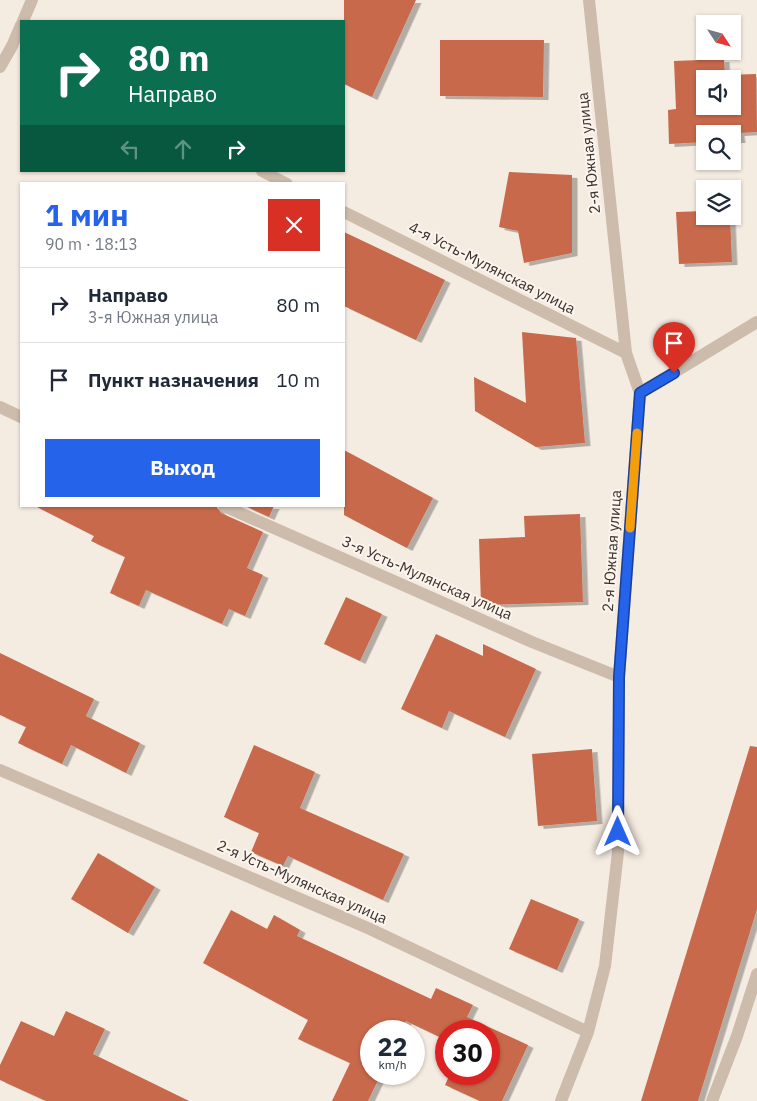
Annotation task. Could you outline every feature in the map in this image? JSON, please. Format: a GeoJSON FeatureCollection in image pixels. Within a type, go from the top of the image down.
{"type":"FeatureCollection","features":[{"type":"Feature","properties":{"kind":"street"},"geometry":{"type":"LineString","coordinates":[[23,20],[32,0]]}},
{"type":"Feature","properties":{"kind":"street","name":"2-я Южная улица"},"geometry":{"type":"LineString","coordinates":[[560,1101],[588,1032],[605,966],[618,852],[619,677],[640,393],[626,353],[589,0]]}},
{"type":"Feature","properties":{"kind":"street"},"geometry":{"type":"LineString","coordinates":[[0,67],[17,48],[20,31]]}},
{"type":"Feature","properties":{"kind":"street"},"geometry":{"type":"LineString","coordinates":[[264,172],[283,182]]}},
{"type":"Feature","properties":{"kind":"street","name":"4-я Усть-Мулянская улица"},"geometry":{"type":"LineString","coordinates":[[345,212],[626,353]]}},
{"type":"Feature","properties":{"kind":"street"},"geometry":{"type":"LineString","coordinates":[[640,393],[757,322]]}},
{"type":"Feature","properties":{"kind":"street"},"geometry":{"type":"LineString","coordinates":[[0,407],[20,417]]}},
{"type":"Feature","properties":{"kind":"street","name":"3-я Усть-Мулянская улица"},"geometry":{"type":"LineString","coordinates":[[226,507],[532,642],[619,677]]}},
{"type":"Feature","properties":{"kind":"street","name":"2-я Усть-Мулянская улица"},"geometry":{"type":"LineString","coordinates":[[0,770],[370,929],[588,1032]]}},
{"type":"Feature","properties":{"kind":"street"},"geometry":{"type":"LineString","coordinates":[[712,1101],[737,1036],[757,974]]}},
{"type":"Feature","properties":{"kind":"building"},"geometry":{"type":"Polygon","coordinates":[[[344,0],[416,0],[372,97],[345,84],[344,0]]]}},
{"type":"Feature","properties":{"kind":"building"},"geometry":{"type":"Polygon","coordinates":[[[440,40],[544,40],[543,97],[440,96],[440,40]]]}},
{"type":"Feature","properties":{"kind":"building"},"geometry":{"type":"Polygon","coordinates":[[[724,60],[725,70],[696,70],[696,115],[741,115],[741,74],[756,74],[757,132],[741,133],[741,125],[696,125],[696,142],[669,144],[668,110],[676,109],[674,61],[724,60]]]}},
{"type":"Feature","properties":{"kind":"building"},"geometry":{"type":"Polygon","coordinates":[[[509,172],[572,175],[572,253],[524,263],[518,231],[499,227],[509,172]]]}},
{"type":"Feature","properties":{"kind":"building"},"geometry":{"type":"Polygon","coordinates":[[[696,211],[696,225],[730,225],[732,262],[679,264],[676,212],[696,211]]]}},
{"type":"Feature","properties":{"kind":"building"},"geometry":{"type":"Polygon","coordinates":[[[345,232],[445,280],[416,340],[345,306],[345,232]]]}},
{"type":"Feature","properties":{"kind":"building"},"geometry":{"type":"Polygon","coordinates":[[[522,332],[576,338],[585,443],[536,447],[475,411],[474,377],[526,403],[522,332]]]}},
{"type":"Feature","properties":{"kind":"building"},"geometry":{"type":"Polygon","coordinates":[[[345,451],[433,498],[407,548],[344,515],[345,451]]]}},
{"type":"Feature","properties":{"kind":"building"},"geometry":{"type":"Polygon","coordinates":[[[37,507],[217,507],[221,513],[263,532],[247,568],[263,575],[245,616],[229,609],[222,624],[146,590],[139,606],[110,593],[125,557],[91,541],[94,536],[37,507]]]}},
{"type":"Feature","properties":{"kind":"building"},"geometry":{"type":"Polygon","coordinates":[[[247,507],[274,507],[269,517],[247,507]]]}},
{"type":"Feature","properties":{"kind":"building"},"geometry":{"type":"Polygon","coordinates":[[[580,514],[583,602],[481,605],[479,539],[525,537],[524,516],[580,514]]]}},
{"type":"Feature","properties":{"kind":"building"},"geometry":{"type":"Polygon","coordinates":[[[346,597],[382,614],[360,661],[324,644],[346,597]]]}},
{"type":"Feature","properties":{"kind":"building"},"geometry":{"type":"Polygon","coordinates":[[[436,634],[483,656],[483,644],[536,669],[505,737],[449,711],[442,728],[401,709],[436,634]]]}},
{"type":"Feature","properties":{"kind":"building"},"geometry":{"type":"Polygon","coordinates":[[[0,653],[94,699],[86,716],[140,743],[126,773],[71,745],[62,764],[18,743],[26,727],[0,715],[0,653]]]}},
{"type":"Feature","properties":{"kind":"building"},"geometry":{"type":"Polygon","coordinates":[[[254,745],[315,772],[300,808],[404,854],[383,900],[288,856],[283,866],[251,852],[259,833],[224,817],[254,745]]]}},
{"type":"Feature","properties":{"kind":"building"},"geometry":{"type":"Polygon","coordinates":[[[750,746],[757,747],[757,909],[698,1101],[641,1101],[750,746]]]}},
{"type":"Feature","properties":{"kind":"building"},"geometry":{"type":"Polygon","coordinates":[[[592,749],[597,821],[538,826],[532,754],[592,749]]]}},
{"type":"Feature","properties":{"kind":"building"},"geometry":{"type":"Polygon","coordinates":[[[98,853],[155,887],[128,933],[71,899],[98,853]]]}},
{"type":"Feature","properties":{"kind":"building"},"geometry":{"type":"Polygon","coordinates":[[[531,899],[579,919],[557,970],[509,949],[531,899]]]}},
{"type":"Feature","properties":{"kind":"building"},"geometry":{"type":"Polygon","coordinates":[[[231,910],[267,929],[274,915],[300,930],[297,936],[431,999],[436,988],[473,1005],[467,1017],[474,1020],[435,1020],[435,1035],[425,1030],[425,1020],[360,1020],[360,1085],[376,1085],[368,1101],[332,1101],[350,1063],[298,1039],[308,1020],[203,963],[231,910]]]}},
{"type":"Feature","properties":{"kind":"building"},"geometry":{"type":"Polygon","coordinates":[[[66,1011],[105,1029],[93,1054],[189,1101],[46,1101],[0,1080],[0,1065],[21,1021],[54,1036],[66,1011]]]}},
{"type":"Feature","properties":{"kind":"building"},"geometry":{"type":"Polygon","coordinates":[[[500,1032],[528,1045],[502,1101],[480,1101],[445,1085],[500,1085],[500,1032]]]}},
{"type":"Feature","properties":{"kind":"slow traffic"},"geometry":{"type":"LineString","coordinates":[[630,528],[637,433]]}},
{"type":"Feature","properties":{"kind":"route"},"geometry":{"type":"LineString","coordinates":[[618,832],[619,677],[640,393],[674,373]]}}]}
